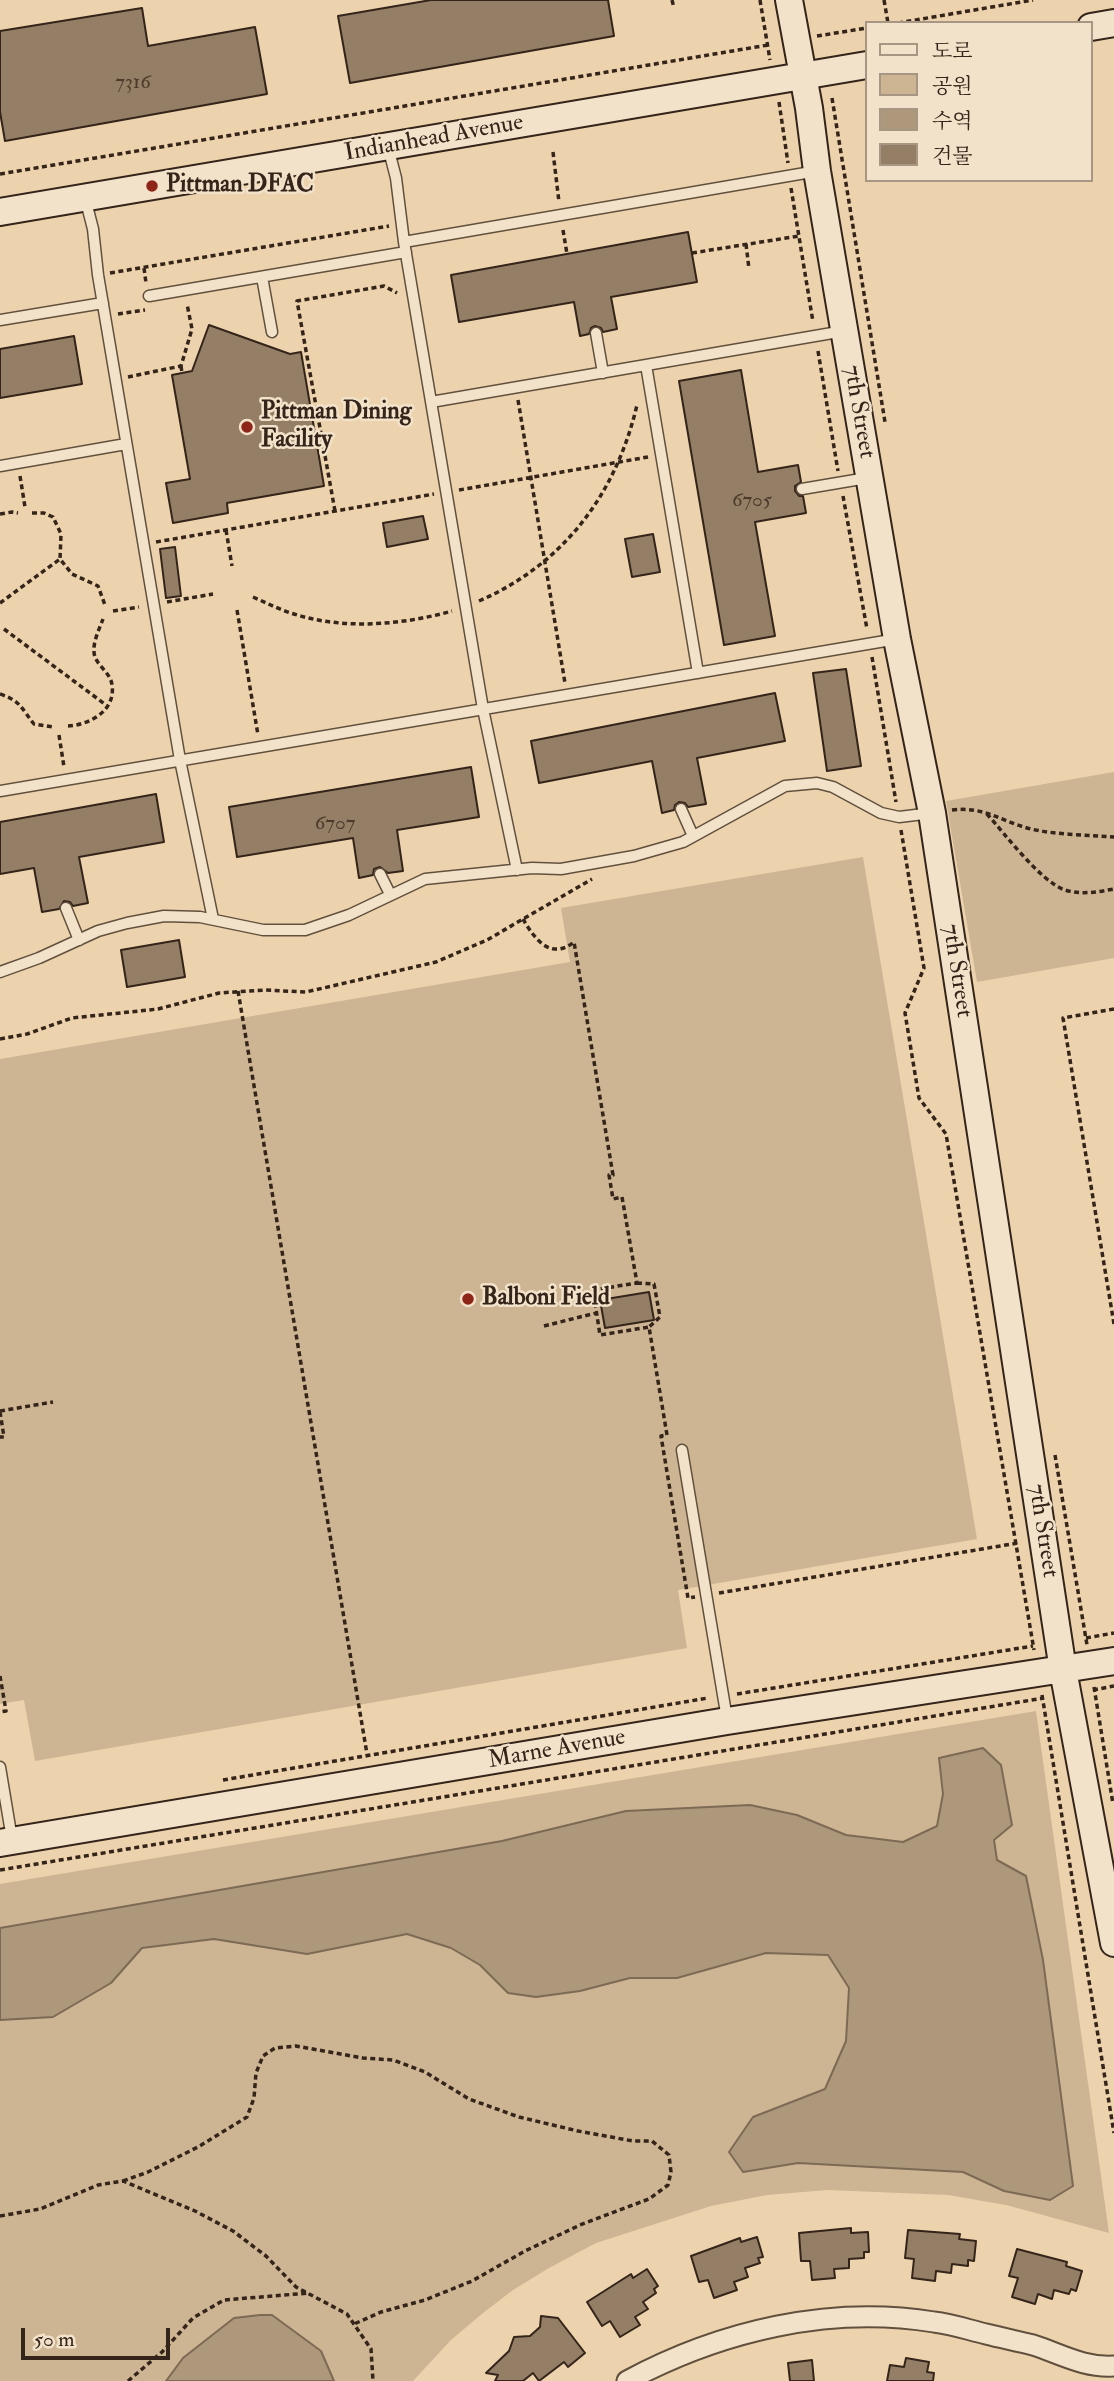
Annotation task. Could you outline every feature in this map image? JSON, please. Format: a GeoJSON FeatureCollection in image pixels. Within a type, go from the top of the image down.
{"type":"FeatureCollection","features":[{"type":"Feature","properties":{"kind":"street","name":"7th Street"},"geometry":{"type":"LineString","coordinates":[[789,0],[897,639],[932,813],[1053,1684],[1110,1905],[1114,1943]]}},
{"type":"Feature","properties":{"kind":"street"},"geometry":{"type":"LineString","coordinates":[[1093,27],[1114,23]]}},
{"type":"Feature","properties":{"kind":"street","name":"Indianhead Avenue"},"geometry":{"type":"LineString","coordinates":[[0,212],[866,65]]}},
{"type":"Feature","properties":{"kind":"street","name":"Marne Avenue"},"geometry":{"type":"LineString","coordinates":[[6,1842],[727,1721],[1053,1684],[1114,1661]]}},
{"type":"Feature","properties":{"kind":"street"},"geometry":{"type":"LineString","coordinates":[[627,2381],[664,2361],[729,2337],[799,2321],[859,2316],[934,2322],[1033,2345],[1096,2367],[1114,2366]]}},
{"type":"Feature","properties":{"kind":"lane"},"geometry":{"type":"LineString","coordinates":[[388,146],[396,178],[401,224],[482,709],[517,870]]}},
{"type":"Feature","properties":{"kind":"lane"},"geometry":{"type":"LineString","coordinates":[[149,296],[262,277],[405,247],[817,171]]}},
{"type":"Feature","properties":{"kind":"lane"},"geometry":{"type":"LineString","coordinates":[[85,198],[93,229],[115,380],[180,760],[213,919]]}},
{"type":"Feature","properties":{"kind":"lane"},"geometry":{"type":"LineString","coordinates":[[262,277],[272,332]]}},
{"type":"Feature","properties":{"kind":"lane"},"geometry":{"type":"LineString","coordinates":[[0,320],[103,303]]}},
{"type":"Feature","properties":{"kind":"lane"},"geometry":{"type":"LineString","coordinates":[[431,402],[845,331]]}},
{"type":"Feature","properties":{"kind":"lane"},"geometry":{"type":"LineString","coordinates":[[596,333],[603,373]]}},
{"type":"Feature","properties":{"kind":"lane"},"geometry":{"type":"LineString","coordinates":[[646,365],[698,673]]}},
{"type":"Feature","properties":{"kind":"lane"},"geometry":{"type":"LineString","coordinates":[[0,466],[126,444]]}},
{"type":"Feature","properties":{"kind":"lane"},"geometry":{"type":"LineString","coordinates":[[802,489],[869,477]]}},
{"type":"Feature","properties":{"kind":"lane"},"geometry":{"type":"LineString","coordinates":[[0,791],[897,639]]}},
{"type":"Feature","properties":{"kind":"lane"},"geometry":{"type":"LineString","coordinates":[[0,972],[107,929],[164,916],[213,919],[263,930],[305,930],[349,915],[425,879],[517,870],[561,869],[634,856],[683,842],[772,792],[800,783],[833,787],[881,813],[899,817],[932,813]]}},
{"type":"Feature","properties":{"kind":"lane"},"geometry":{"type":"LineString","coordinates":[[681,809],[693,836]]}},
{"type":"Feature","properties":{"kind":"lane"},"geometry":{"type":"LineString","coordinates":[[380,874],[390,894]]}},
{"type":"Feature","properties":{"kind":"lane"},"geometry":{"type":"LineString","coordinates":[[66,908],[79,940]]}},
{"type":"Feature","properties":{"kind":"lane"},"geometry":{"type":"LineString","coordinates":[[682,1450],[727,1721]]}},
{"type":"Feature","properties":{"kind":"lane"},"geometry":{"type":"LineString","coordinates":[[0,1770],[6,1842]]}},
{"type":"Feature","properties":{"kind":"path"},"geometry":{"type":"LineString","coordinates":[[673,0],[674,8]]}},
{"type":"Feature","properties":{"kind":"path"},"geometry":{"type":"LineString","coordinates":[[760,0],[924,968],[905,1013],[919,1098],[946,1134],[1017,1543],[1053,1684],[1114,2133]]}},
{"type":"Feature","properties":{"kind":"path"},"geometry":{"type":"LineString","coordinates":[[884,0],[888,21]]}},
{"type":"Feature","properties":{"kind":"path"},"geometry":{"type":"LineString","coordinates":[[910,21],[1033,0]]}},
{"type":"Feature","properties":{"kind":"path"},"geometry":{"type":"LineString","coordinates":[[0,174],[866,28]]}},
{"type":"Feature","properties":{"kind":"path"},"geometry":{"type":"LineString","coordinates":[[98,275],[401,224]]}},
{"type":"Feature","properties":{"kind":"path"},"geometry":{"type":"LineString","coordinates":[[692,253],[799,236]]}},
{"type":"Feature","properties":{"kind":"path"},"geometry":{"type":"LineString","coordinates":[[746,244],[749,269]]}},
{"type":"Feature","properties":{"kind":"path"},"geometry":{"type":"LineString","coordinates":[[335,511],[297,301],[384,286],[414,302]]}},
{"type":"Feature","properties":{"kind":"path"},"geometry":{"type":"LineString","coordinates":[[182,373],[181,366],[192,329],[184,290]]}},
{"type":"Feature","properties":{"kind":"path"},"geometry":{"type":"LineString","coordinates":[[105,317],[151,309]]}},
{"type":"Feature","properties":{"kind":"path"},"geometry":{"type":"LineString","coordinates":[[253,597],[294,614],[337,623],[392,623],[433,617],[500,592],[545,561],[574,534],[598,504],[633,423],[646,365]]}},
{"type":"Feature","properties":{"kind":"path"},"geometry":{"type":"LineString","coordinates":[[115,380],[181,366]]}},
{"type":"Feature","properties":{"kind":"path"},"geometry":{"type":"LineString","coordinates":[[516,388],[568,695]]}},
{"type":"Feature","properties":{"kind":"path"},"geometry":{"type":"LineString","coordinates":[[143,544],[661,455]]}},
{"type":"Feature","properties":{"kind":"path"},"geometry":{"type":"LineString","coordinates":[[18,463],[25,507]]}},
{"type":"Feature","properties":{"kind":"path"},"geometry":{"type":"LineString","coordinates":[[0,514],[18,513]]}},
{"type":"Feature","properties":{"kind":"path"},"geometry":{"type":"LineString","coordinates":[[32,513],[44,513],[53,517],[61,534],[60,559],[72,574],[98,586],[105,605]]}},
{"type":"Feature","properties":{"kind":"path"},"geometry":{"type":"LineString","coordinates":[[226,530],[232,566]]}},
{"type":"Feature","properties":{"kind":"path"},"geometry":{"type":"LineString","coordinates":[[0,603],[60,559]]}},
{"type":"Feature","properties":{"kind":"path"},"geometry":{"type":"LineString","coordinates":[[237,610],[260,747]]}},
{"type":"Feature","properties":{"kind":"path"},"geometry":{"type":"LineString","coordinates":[[68,726],[92,721],[107,705],[112,685],[95,657],[94,647],[103,619]]}},
{"type":"Feature","properties":{"kind":"path"},"geometry":{"type":"LineString","coordinates":[[4,629],[107,705]]}},
{"type":"Feature","properties":{"kind":"path"},"geometry":{"type":"LineString","coordinates":[[0,694],[13,698],[22,705],[34,724],[54,727]]}},
{"type":"Feature","properties":{"kind":"path"},"geometry":{"type":"LineString","coordinates":[[59,736],[66,780]]}},
{"type":"Feature","properties":{"kind":"path"},"geometry":{"type":"LineString","coordinates":[[932,813],[968,808],[1031,829],[1077,835],[1114,836]]}},
{"type":"Feature","properties":{"kind":"path"},"geometry":{"type":"LineString","coordinates":[[985,812],[1043,876],[1063,890],[1088,894],[1114,889]]}},
{"type":"Feature","properties":{"kind":"path"},"geometry":{"type":"LineString","coordinates":[[0,1039],[27,1034],[72,1018],[158,1009],[219,993],[265,989],[306,992],[436,962],[487,940],[600,875]]}},
{"type":"Feature","properties":{"kind":"path"},"geometry":{"type":"LineString","coordinates":[[523,919],[536,940],[545,946],[568,947],[574,942],[613,1175],[609,1175],[613,1199],[622,1197],[636,1283]]}},
{"type":"Feature","properties":{"kind":"path"},"geometry":{"type":"LineString","coordinates":[[239,991],[368,1754]]}},
{"type":"Feature","properties":{"kind":"path"},"geometry":{"type":"LineString","coordinates":[[1114,1009],[1063,1018],[1114,1324]]}},
{"type":"Feature","properties":{"kind":"path"},"geometry":{"type":"LineString","coordinates":[[636,1283],[654,1284],[660,1317],[649,1327],[600,1335],[596,1312],[593,1290],[636,1283]]}},
{"type":"Feature","properties":{"kind":"path"},"geometry":{"type":"LineString","coordinates":[[544,1326],[596,1312]]}},
{"type":"Feature","properties":{"kind":"path"},"geometry":{"type":"LineString","coordinates":[[649,1327],[667,1434],[661,1436],[688,1598],[1017,1543]]}},
{"type":"Feature","properties":{"kind":"path"},"geometry":{"type":"LineString","coordinates":[[0,1437],[4,1437],[0,1412],[54,1402]]}},
{"type":"Feature","properties":{"kind":"path"},"geometry":{"type":"LineString","coordinates":[[0,1675],[6,1711],[0,1712]]}},
{"type":"Feature","properties":{"kind":"path"},"geometry":{"type":"LineString","coordinates":[[0,1870],[1053,1684],[1114,1686]]}},
{"type":"Feature","properties":{"kind":"path"},"geometry":{"type":"LineString","coordinates":[[0,2216],[40,2209],[98,2185],[123,2181],[148,2172],[198,2147],[247,2117],[254,2098],[256,2073],[263,2056],[275,2048],[296,2046],[363,2058],[393,2060],[425,2072],[469,2099],[519,2117],[633,2141],[652,2141],[669,2155],[671,2172],[668,2185],[649,2199],[524,2250],[472,2281],[354,2324]]}},
{"type":"Feature","properties":{"kind":"path"},"geometry":{"type":"LineString","coordinates":[[123,2181],[195,2211],[233,2231],[266,2256],[296,2287],[347,2314],[371,2349],[373,2381]]}},
{"type":"Feature","properties":{"kind":"path"},"geometry":{"type":"LineString","coordinates":[[128,2381],[162,2352],[193,2318],[224,2300],[309,2293]]}},
{"type":"Feature","properties":{"kind":"green space"},"geometry":{"type":"Polygon","coordinates":[[[1114,772],[1114,958],[977,982],[946,801],[1114,772]]]}},
{"type":"Feature","properties":{"kind":"green space","name":"Balboni Field"},"geometry":{"type":"Polygon","coordinates":[[[863,857],[977,1539],[678,1590],[687,1648],[35,1761],[24,1700],[0,1704],[0,1059],[570,962],[561,908],[863,857]]]}},
{"type":"Feature","properties":{"kind":"green space"},"geometry":{"type":"Polygon","coordinates":[[[1036,1711],[1109,2233],[1006,2205],[948,2195],[828,2190],[767,2195],[711,2206],[596,2243],[513,2290],[451,2340],[413,2381],[0,2381],[0,1884],[1036,1711]]]}},
{"type":"Feature","properties":{"kind":"water"},"geometry":{"type":"Polygon","coordinates":[[[983,1748],[1001,1765],[1012,1825],[994,1840],[997,1860],[1026,1876],[1043,1960],[1073,2186],[1050,2200],[1004,2191],[963,2172],[798,2163],[743,2172],[729,2152],[753,2117],[825,2089],[846,2041],[849,1988],[828,1955],[766,1953],[677,1978],[630,1978],[580,1991],[536,1997],[508,1993],[480,1965],[451,1948],[407,1934],[307,1954],[214,1939],[142,1948],[111,1983],[53,2017],[0,2020],[0,1928],[502,1841],[626,1811],[750,1805],[797,1815],[846,1835],[903,1842],[937,1826],[943,1794],[939,1758],[983,1748]]]}},
{"type":"Feature","properties":{"kind":"water"},"geometry":{"type":"Polygon","coordinates":[[[272,2315],[321,2351],[334,2381],[166,2381],[183,2358],[234,2318],[272,2315]]]}},
{"type":"Feature","properties":{"kind":"building"},"geometry":{"type":"Polygon","coordinates":[[[431,0],[608,0],[614,36],[350,83],[338,16],[431,0]]]}},
{"type":"Feature","properties":{"kind":"building"},"geometry":{"type":"Polygon","coordinates":[[[142,8],[148,46],[255,27],[267,94],[5,141],[0,112],[0,31],[142,8]]]}},
{"type":"Feature","properties":{"kind":"building"},"geometry":{"type":"Polygon","coordinates":[[[688,232],[697,282],[611,297],[617,329],[603,332],[595,326],[589,334],[580,336],[574,302],[459,322],[451,275],[688,232]]]}},
{"type":"Feature","properties":{"kind":"building","name":"Pittman Dining Facility"},"geometry":{"type":"Polygon","coordinates":[[[209,325],[290,354],[301,352],[324,486],[227,503],[228,513],[173,523],[166,483],[190,479],[172,375],[192,371],[209,325]]]}},
{"type":"Feature","properties":{"kind":"building"},"geometry":{"type":"Polygon","coordinates":[[[74,336],[82,384],[0,398],[0,349],[74,336]]]}},
{"type":"Feature","properties":{"kind":"building"},"geometry":{"type":"Polygon","coordinates":[[[741,370],[758,472],[798,465],[801,482],[795,486],[795,491],[799,496],[803,496],[806,513],[755,522],[775,636],[724,645],[679,381],[741,370]]]}},
{"type":"Feature","properties":{"kind":"building"},"geometry":{"type":"Polygon","coordinates":[[[423,516],[428,539],[387,547],[383,523],[423,516]]]}},
{"type":"Feature","properties":{"kind":"building"},"geometry":{"type":"Polygon","coordinates":[[[653,534],[660,572],[632,577],[625,539],[653,534]]]}},
{"type":"Feature","properties":{"kind":"building"},"geometry":{"type":"Polygon","coordinates":[[[175,547],[181,596],[166,598],[160,549],[175,547]]]}},
{"type":"Feature","properties":{"kind":"building"},"geometry":{"type":"Polygon","coordinates":[[[846,669],[861,766],[827,771],[813,673],[846,669]]]}},
{"type":"Feature","properties":{"kind":"building"},"geometry":{"type":"Polygon","coordinates":[[[775,693],[785,741],[697,758],[706,804],[688,807],[679,802],[674,810],[662,813],[652,761],[539,783],[531,741],[775,693]]]}},
{"type":"Feature","properties":{"kind":"building"},"geometry":{"type":"Polygon","coordinates":[[[471,767],[479,817],[397,830],[403,871],[388,873],[380,867],[374,869],[373,875],[359,878],[353,838],[237,857],[229,807],[471,767]]]}},
{"type":"Feature","properties":{"kind":"building"},"geometry":{"type":"Polygon","coordinates":[[[156,794],[164,842],[79,857],[88,903],[73,906],[64,901],[59,909],[42,912],[34,868],[0,874],[0,822],[156,794]]]}},
{"type":"Feature","properties":{"kind":"building"},"geometry":{"type":"Polygon","coordinates":[[[179,940],[185,977],[127,987],[121,950],[179,940]]]}},
{"type":"Feature","properties":{"kind":"building"},"geometry":{"type":"Polygon","coordinates":[[[649,1292],[654,1320],[605,1328],[600,1300],[649,1292]]]}},
{"type":"Feature","properties":{"kind":"building"},"geometry":{"type":"Polygon","coordinates":[[[851,2228],[851,2233],[868,2232],[869,2252],[864,2252],[864,2258],[849,2259],[849,2268],[834,2269],[835,2278],[812,2280],[810,2261],[801,2261],[799,2233],[851,2228]]]}},
{"type":"Feature","properties":{"kind":"building"},"geometry":{"type":"Polygon","coordinates":[[[908,2230],[960,2234],[959,2239],[976,2241],[974,2261],[968,2260],[968,2266],[952,2264],[951,2273],[936,2271],[935,2281],[912,2278],[914,2259],[905,2258],[908,2230]]]}},
{"type":"Feature","properties":{"kind":"building"},"geometry":{"type":"Polygon","coordinates":[[[757,2237],[763,2257],[758,2258],[760,2263],[745,2268],[748,2277],[734,2282],[737,2290],[714,2298],[708,2280],[699,2282],[691,2256],[740,2238],[741,2242],[757,2237]]]}},
{"type":"Feature","properties":{"kind":"building"},"geometry":{"type":"Polygon","coordinates":[[[1017,2249],[1067,2262],[1066,2266],[1082,2271],[1076,2291],[1071,2289],[1069,2294],[1054,2290],[1052,2299],[1038,2294],[1035,2304],[1012,2297],[1018,2278],[1009,2276],[1017,2249]]]}},
{"type":"Feature","properties":{"kind":"building"},"geometry":{"type":"Polygon","coordinates":[[[647,2269],[658,2286],[654,2289],[656,2293],[643,2302],[648,2309],[635,2317],[640,2325],[620,2337],[610,2321],[602,2326],[587,2302],[631,2274],[633,2278],[647,2269]]]}},
{"type":"Feature","properties":{"kind":"building"},"geometry":{"type":"Polygon","coordinates":[[[541,2316],[558,2318],[585,2353],[568,2367],[564,2362],[539,2381],[533,2373],[523,2381],[495,2381],[498,2375],[486,2373],[509,2351],[514,2337],[530,2336],[540,2327],[541,2316]]]}},
{"type":"Feature","properties":{"kind":"building"},"geometry":{"type":"Polygon","coordinates":[[[906,2358],[929,2362],[927,2372],[934,2373],[933,2381],[887,2381],[890,2365],[904,2367],[906,2358]]]}},
{"type":"Feature","properties":{"kind":"building"},"geometry":{"type":"Polygon","coordinates":[[[812,2360],[814,2381],[790,2381],[788,2363],[812,2360]]]}},
{"type":"Feature","properties":{"kind":"place","name":"Pittman DFAC"},"geometry":{"type":"Point","coordinates":[152,186]}},
{"type":"Feature","properties":{"kind":"place","name":"Pittman Dining Facility"},"geometry":{"type":"Point","coordinates":[247,427]}},
{"type":"Feature","properties":{"kind":"place","name":"Balboni Field"},"geometry":{"type":"Point","coordinates":[468,1299]}}]}
